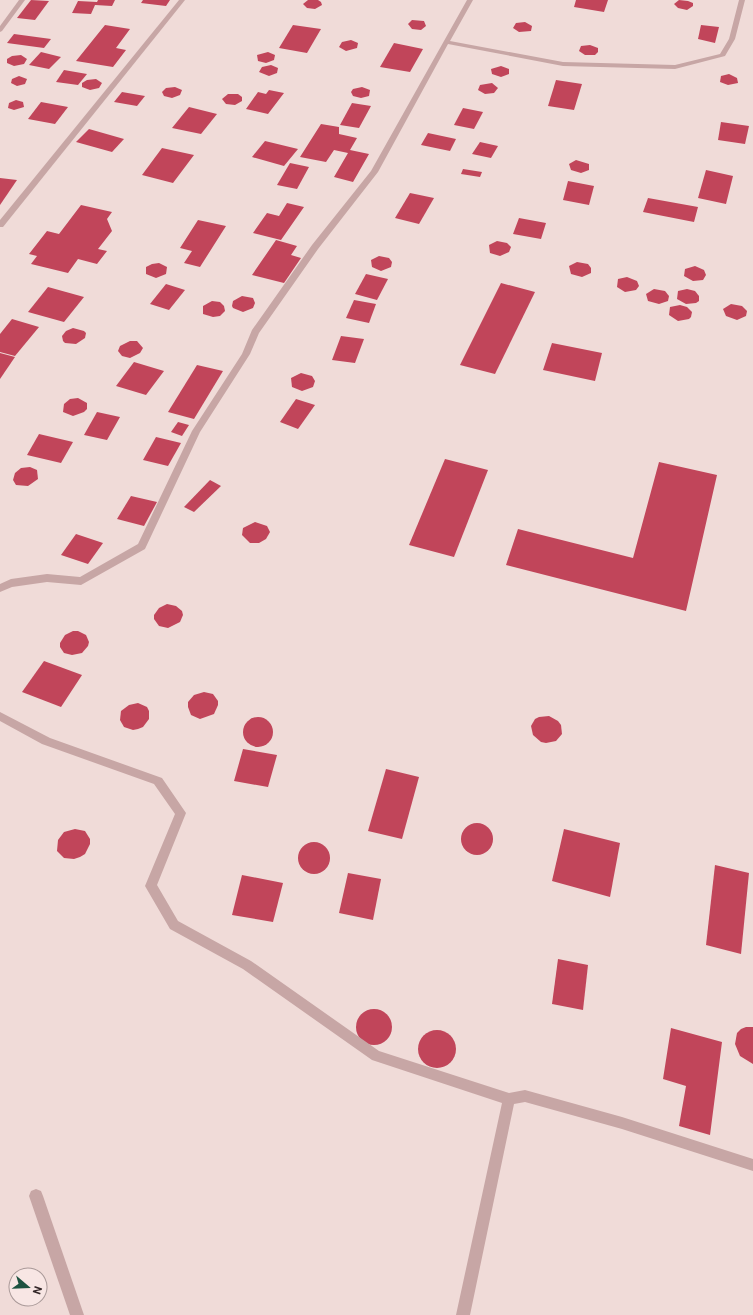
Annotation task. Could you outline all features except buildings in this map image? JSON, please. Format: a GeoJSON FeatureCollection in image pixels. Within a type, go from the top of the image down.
{"type":"FeatureCollection","features":[{"type":"Feature","properties":{"kind":"street"},"geometry":{"type":"LineString","coordinates":[[0,30],[22,0]]}},
{"type":"Feature","properties":{"kind":"street"},"geometry":{"type":"LineString","coordinates":[[0,225],[182,0]]}},
{"type":"Feature","properties":{"kind":"street"},"geometry":{"type":"LineString","coordinates":[[0,588],[11,583],[47,578],[80,581],[142,546],[196,431],[246,354],[255,332],[315,247],[374,172],[470,0]]}},
{"type":"Feature","properties":{"kind":"street"},"geometry":{"type":"LineString","coordinates":[[446,42],[564,64],[675,67],[723,55],[732,39],[742,0]]}},
{"type":"Feature","properties":{"kind":"street"},"geometry":{"type":"LineString","coordinates":[[0,716],[46,741],[158,781],[181,813],[151,886],[174,925],[247,964],[376,1056],[509,1099],[525,1096],[592,1115],[753,1165]]}},
{"type":"Feature","properties":{"kind":"street"},"geometry":{"type":"LineString","coordinates":[[463,1315],[509,1099]]}},
{"type":"Feature","properties":{"kind":"street"},"geometry":{"type":"LineString","coordinates":[[36,1196],[76,1315]]}}]}
